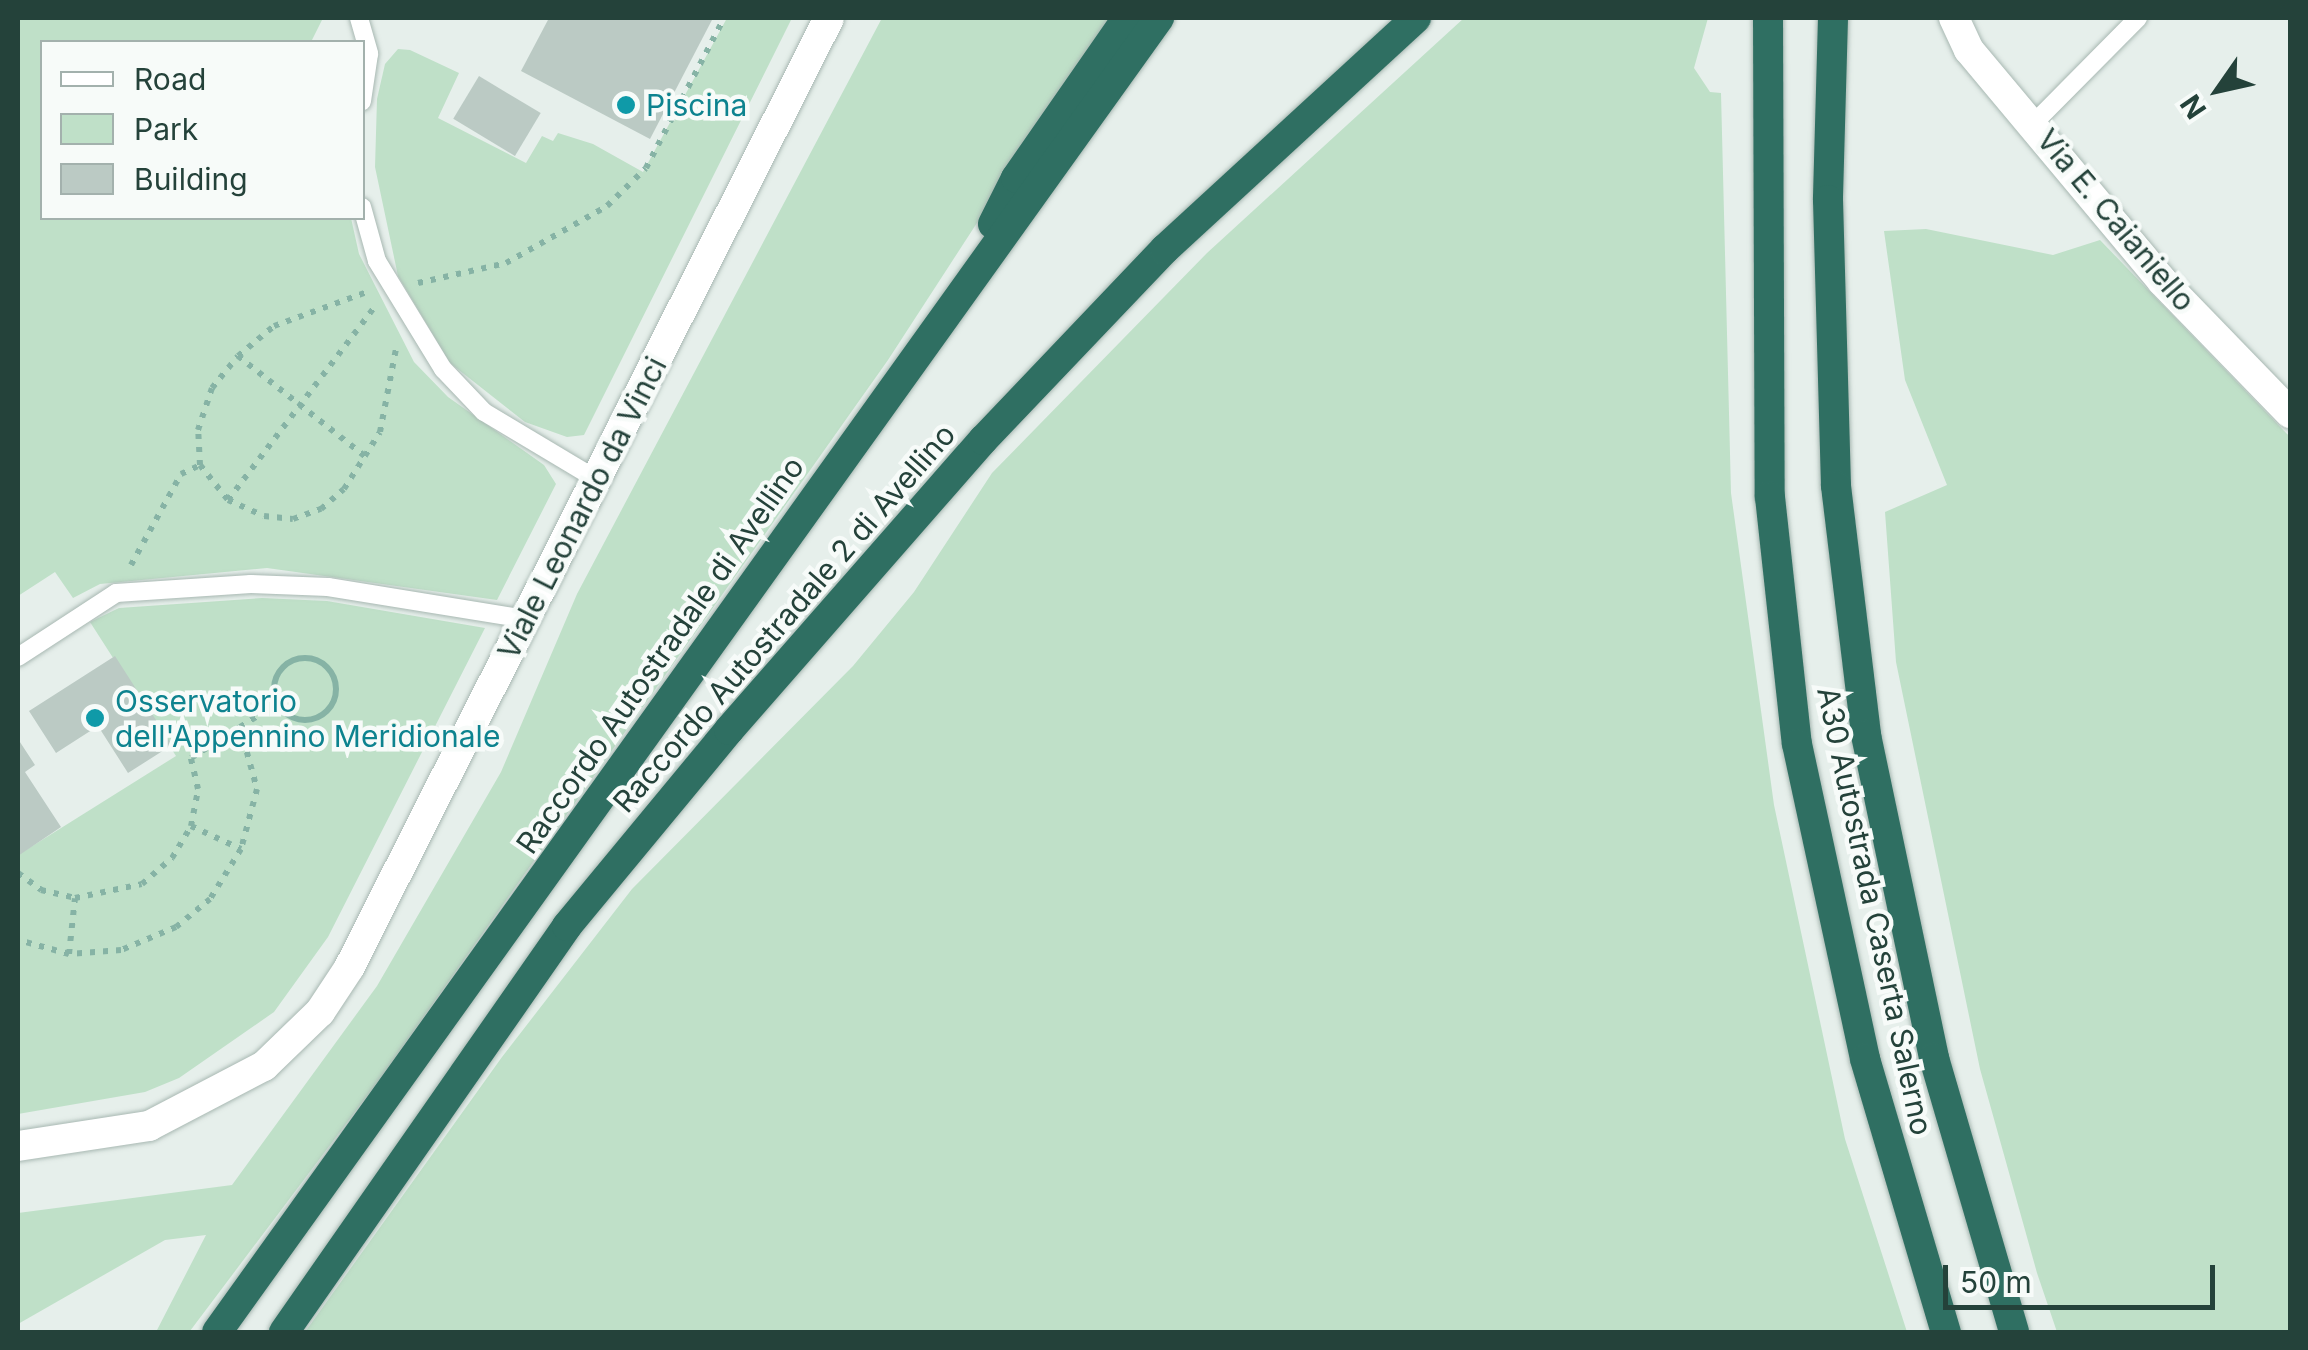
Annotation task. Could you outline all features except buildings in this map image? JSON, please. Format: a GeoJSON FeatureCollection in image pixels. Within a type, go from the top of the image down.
{"type":"FeatureCollection","features":[{"type":"Feature","properties":{"kind":"highway"},"geometry":{"type":"LineString","coordinates":[[960,296],[1016,178],[1127,18]]}},
{"type":"Feature","properties":{"kind":"highway","name":"Raccordo Autostradale di Avellino"},"geometry":{"type":"LineString","coordinates":[[217,1332],[1159,18]]}},
{"type":"Feature","properties":{"kind":"highway","name":"Raccordo Autostradale 2 di Avellino"},"geometry":{"type":"LineString","coordinates":[[284,1332],[567,926],[729,730],[983,440],[1165,249],[1416,18]]}},
{"type":"Feature","properties":{"kind":"highway","name":"A30 Autostrada Caserta Salerno"},"geometry":{"type":"LineString","coordinates":[[1768,18],[1766,318],[1770,497],[1797,744],[1865,1059],[1946,1332]]}},
{"type":"Feature","properties":{"kind":"highway","name":"A30 Autostrada Caserta Salerno"},"geometry":{"type":"LineString","coordinates":[[1833,18],[1830,313],[1836,486],[1866,735],[1934,1058],[2014,1332]]}},
{"type":"Feature","properties":{"kind":"street","name":"Viale Leonardo da Vinci"},"geometry":{"type":"LineString","coordinates":[[18,1146],[148,1126],[264,1066],[320,1012],[526,620],[830,18]]}},
{"type":"Feature","properties":{"kind":"street","name":"Via E. Caianiello"},"geometry":{"type":"LineString","coordinates":[[1954,18],[1969,50],[2162,280],[2290,413]]}},
{"type":"Feature","properties":{"kind":"lane"},"geometry":{"type":"LineString","coordinates":[[2034,124],[2138,18]]}},
{"type":"Feature","properties":{"kind":"lane"},"geometry":{"type":"LineString","coordinates":[[365,42],[365,78]]}},
{"type":"Feature","properties":{"kind":"lane"},"geometry":{"type":"LineString","coordinates":[[365,218],[386,292],[421,342],[484,412],[596,479]]}},
{"type":"Feature","properties":{"kind":"lane"},"geometry":{"type":"LineString","coordinates":[[18,657],[116,593],[252,584],[328,587],[526,620]]}},
{"type":"Feature","properties":{"kind":"path"},"geometry":{"type":"LineString","coordinates":[[396,336],[395,378],[367,458],[321,509],[293,519],[264,516],[228,500],[200,465],[198,430],[207,402],[238,356],[274,326],[317,305],[365,291],[386,292],[506,263],[607,206],[646,168],[724,18]]}},
{"type":"Feature","properties":{"kind":"path"},"geometry":{"type":"LineString","coordinates":[[386,292],[389,308]]}},
{"type":"Feature","properties":{"kind":"path"},"geometry":{"type":"LineString","coordinates":[[228,500],[301,409],[386,292]]}},
{"type":"Feature","properties":{"kind":"path"},"geometry":{"type":"LineString","coordinates":[[238,356],[367,458]]}},
{"type":"Feature","properties":{"kind":"path"},"geometry":{"type":"LineString","coordinates":[[116,593],[181,474],[200,465]]}},
{"type":"Feature","properties":{"kind":"path"},"geometry":{"type":"LineString","coordinates":[[302,657],[330,668],[336,698],[322,715],[293,718],[277,704],[274,684],[283,666],[302,657]]}},
{"type":"Feature","properties":{"kind":"path"},"geometry":{"type":"LineString","coordinates":[[18,872],[40,890],[75,898],[142,884],[172,858],[191,826],[198,789],[192,758],[277,704]]}},
{"type":"Feature","properties":{"kind":"path"},"geometry":{"type":"LineString","coordinates":[[18,940],[69,954],[121,950],[176,927],[210,899],[241,850],[257,789],[240,728]]}},
{"type":"Feature","properties":{"kind":"path"},"geometry":{"type":"LineString","coordinates":[[191,826],[241,850]]}},
{"type":"Feature","properties":{"kind":"path"},"geometry":{"type":"LineString","coordinates":[[69,954],[75,898]]}},
{"type":"Feature","properties":{"kind":"green space"},"geometry":{"type":"Polygon","coordinates":[[[18,18],[323,18],[312,40],[40,40],[40,220],[351,220],[359,254],[414,362],[448,397],[544,465],[556,484],[497,600],[267,568],[100,584],[73,598],[55,572],[18,596],[18,18]]]}},
{"type":"Feature","properties":{"kind":"green space"},"geometry":{"type":"Polygon","coordinates":[[[727,18],[792,18],[584,435],[567,437],[525,422],[450,363],[398,276],[375,167],[377,99],[385,64],[398,49],[410,50],[459,73],[438,118],[526,163],[542,136],[553,141],[558,133],[593,144],[643,172],[727,18]]]}},
{"type":"Feature","properties":{"kind":"green space"},"geometry":{"type":"Polygon","coordinates":[[[882,18],[1110,18],[888,360],[379,1080],[190,1331],[156,1332],[206,1235],[165,1240],[18,1324],[18,1213],[232,1185],[377,986],[501,772],[577,594],[882,18]]]}},
{"type":"Feature","properties":{"kind":"green space"},"geometry":{"type":"Polygon","coordinates":[[[1464,18],[1708,18],[1694,68],[1710,92],[1721,93],[1731,493],[1774,805],[1845,1139],[1907,1332],[305,1332],[502,1057],[632,889],[853,666],[914,592],[992,473],[1207,253],[1464,18]]]}},
{"type":"Feature","properties":{"kind":"green space"},"geometry":{"type":"Polygon","coordinates":[[[1926,229],[2053,255],[2100,240],[2290,437],[2290,1332],[2057,1332],[2037,1273],[1980,1069],[1896,662],[1885,512],[1947,485],[1905,380],[1884,231],[1926,229]]]}},
{"type":"Feature","properties":{"kind":"green space"},"geometry":{"type":"Polygon","coordinates":[[[262,598],[327,601],[485,628],[328,937],[274,1012],[179,1078],[145,1092],[18,1114],[18,855],[176,756],[90,622],[119,608],[262,598]]]}},
{"type":"Feature","properties":{"kind":"place","name":"Piscina"},"geometry":{"type":"Point","coordinates":[626,105]}},
{"type":"Feature","properties":{"kind":"place","name":"Osservatorio dell'Appennino Meridionale"},"geometry":{"type":"Point","coordinates":[95,718]}}]}
